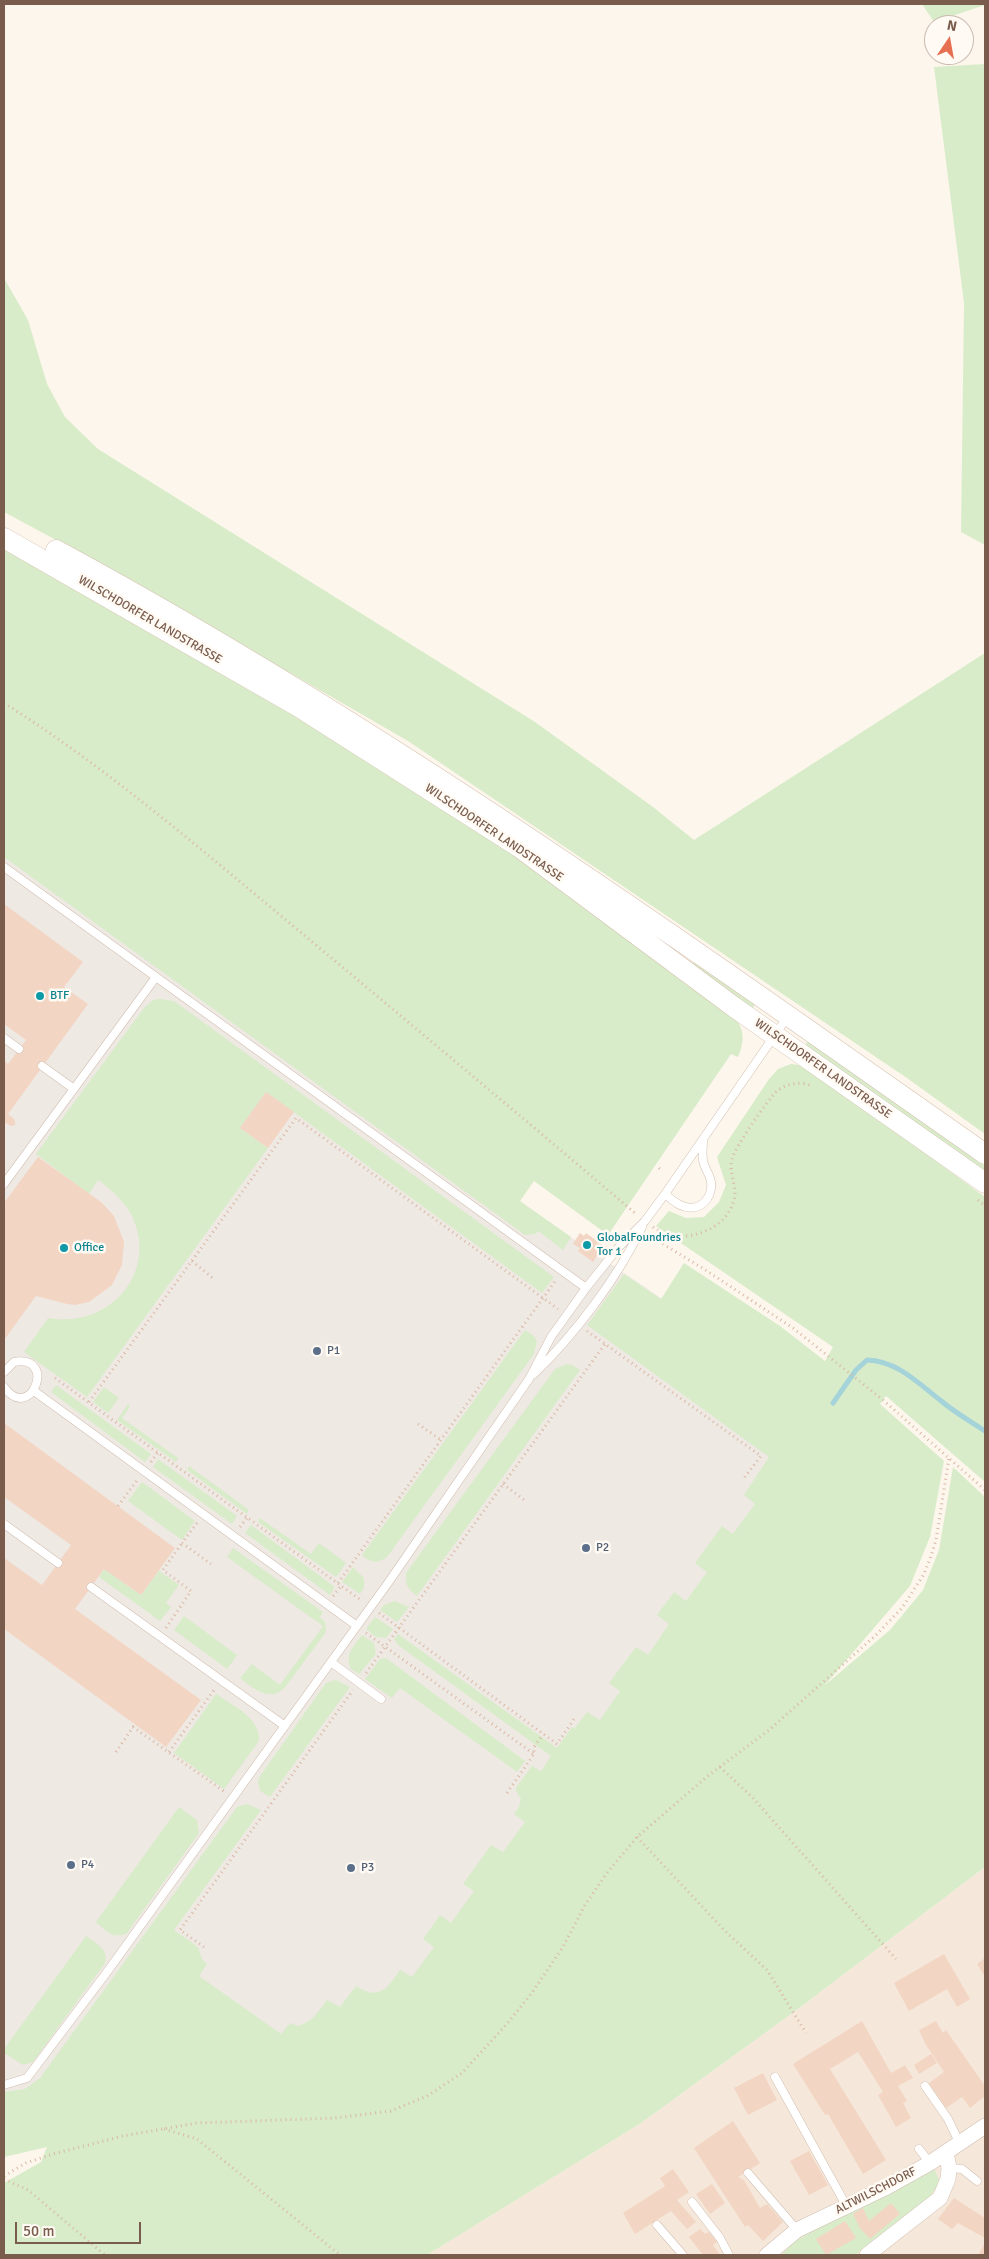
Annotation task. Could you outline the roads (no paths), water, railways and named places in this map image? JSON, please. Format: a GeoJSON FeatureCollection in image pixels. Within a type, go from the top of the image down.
{"type":"FeatureCollection","features":[{"type":"Feature","properties":{"kind":"main road","name":"WILSCHDORFER LANDSTRASSE"},"geometry":{"type":"LineString","coordinates":[[4,522],[102,575],[252,661],[402,754],[505,821],[985,1154]]}},
{"type":"Feature","properties":{"kind":"main road","name":"WILSCHDORFER LANDSTRASSE"},"geometry":{"type":"LineString","coordinates":[[4,538],[64,570],[299,707],[412,777],[519,847],[734,1007],[775,1034],[981,1192]]}},
{"type":"Feature","properties":{"kind":"street","name":"ALTWILSCHDORF"},"geometry":{"type":"LineString","coordinates":[[767,2255],[797,2230],[847,2207],[930,2163],[948,2160],[960,2144],[985,2126]]}},
{"type":"Feature","properties":{"kind":"street"},"geometry":{"type":"LineString","coordinates":[[872,2254],[940,2198],[948,2179],[948,2160]]}},
{"type":"Feature","properties":{"kind":"lane"},"geometry":{"type":"LineString","coordinates":[[4,867],[586,1288]]}},
{"type":"Feature","properties":{"kind":"lane"},"geometry":{"type":"LineString","coordinates":[[4,1184],[156,977]]}},
{"type":"Feature","properties":{"kind":"lane"},"geometry":{"type":"LineString","coordinates":[[4,2085],[27,2078],[234,1798],[357,1626],[529,1378],[551,1337],[586,1288],[618,1248],[645,1221],[665,1194],[788,1016]]}},
{"type":"Feature","properties":{"kind":"lane"},"geometry":{"type":"LineString","coordinates":[[4,1038],[19,1049]]}},
{"type":"Feature","properties":{"kind":"lane"},"geometry":{"type":"LineString","coordinates":[[42,1066],[74,1089]]}},
{"type":"Feature","properties":{"kind":"lane"},"geometry":{"type":"LineString","coordinates":[[665,1194],[676,1203],[687,1207],[698,1206],[707,1201],[711,1188],[710,1178],[702,1157],[703,1140]]}},
{"type":"Feature","properties":{"kind":"lane"},"geometry":{"type":"LineString","coordinates":[[529,1378],[563,1346],[628,1256],[645,1221]]}},
{"type":"Feature","properties":{"kind":"lane"},"geometry":{"type":"LineString","coordinates":[[4,1372],[14,1362],[20,1361],[31,1365],[38,1374],[37,1386],[34,1391],[24,1397],[12,1396],[4,1387]]}},
{"type":"Feature","properties":{"kind":"lane"},"geometry":{"type":"LineString","coordinates":[[34,1391],[357,1626]]}},
{"type":"Feature","properties":{"kind":"lane"},"geometry":{"type":"LineString","coordinates":[[4,1524],[58,1563]]}},
{"type":"Feature","properties":{"kind":"lane"},"geometry":{"type":"LineString","coordinates":[[91,1587],[285,1726]]}},
{"type":"Feature","properties":{"kind":"lane"},"geometry":{"type":"LineString","coordinates":[[331,1662],[382,1699]]}},
{"type":"Feature","properties":{"kind":"lane"},"geometry":{"type":"LineString","coordinates":[[774,2077],[847,2207]]}},
{"type":"Feature","properties":{"kind":"lane"},"geometry":{"type":"LineString","coordinates":[[925,2086],[948,2119],[960,2144]]}},
{"type":"Feature","properties":{"kind":"lane"},"geometry":{"type":"LineString","coordinates":[[919,2150],[930,2163]]}},
{"type":"Feature","properties":{"kind":"lane"},"geometry":{"type":"LineString","coordinates":[[948,2160],[977,2182]]}},
{"type":"Feature","properties":{"kind":"lane"},"geometry":{"type":"LineString","coordinates":[[748,2173],[797,2230]]}},
{"type":"Feature","properties":{"kind":"lane"},"geometry":{"type":"LineString","coordinates":[[692,2202],[720,2238],[729,2255]]}},
{"type":"Feature","properties":{"kind":"lane"},"geometry":{"type":"LineString","coordinates":[[657,2225],[678,2254]]}},
{"type":"Feature","properties":{"kind":"waterway"},"geometry":{"type":"LineString","coordinates":[[833,1403],[856,1370],[867,1360],[878,1361],[897,1368],[985,1431]]}},
{"type":"Feature","properties":{"kind":"place","name":"BTF"},"geometry":{"type":"Point","coordinates":[40,996]}},
{"type":"Feature","properties":{"kind":"place","name":"GlobalFoundries Tor 1"},"geometry":{"type":"Point","coordinates":[587,1245]}},
{"type":"Feature","properties":{"kind":"place","name":"Office"},"geometry":{"type":"Point","coordinates":[64,1248]}},
{"type":"Feature","properties":{"kind":"place","name":"P1"},"geometry":{"type":"Point","coordinates":[317,1351]}},
{"type":"Feature","properties":{"kind":"place","name":"P2"},"geometry":{"type":"Point","coordinates":[586,1548]}},
{"type":"Feature","properties":{"kind":"place","name":"P4"},"geometry":{"type":"Point","coordinates":[71,1865]}},
{"type":"Feature","properties":{"kind":"place","name":"P3"},"geometry":{"type":"Point","coordinates":[351,1868]}}]}
